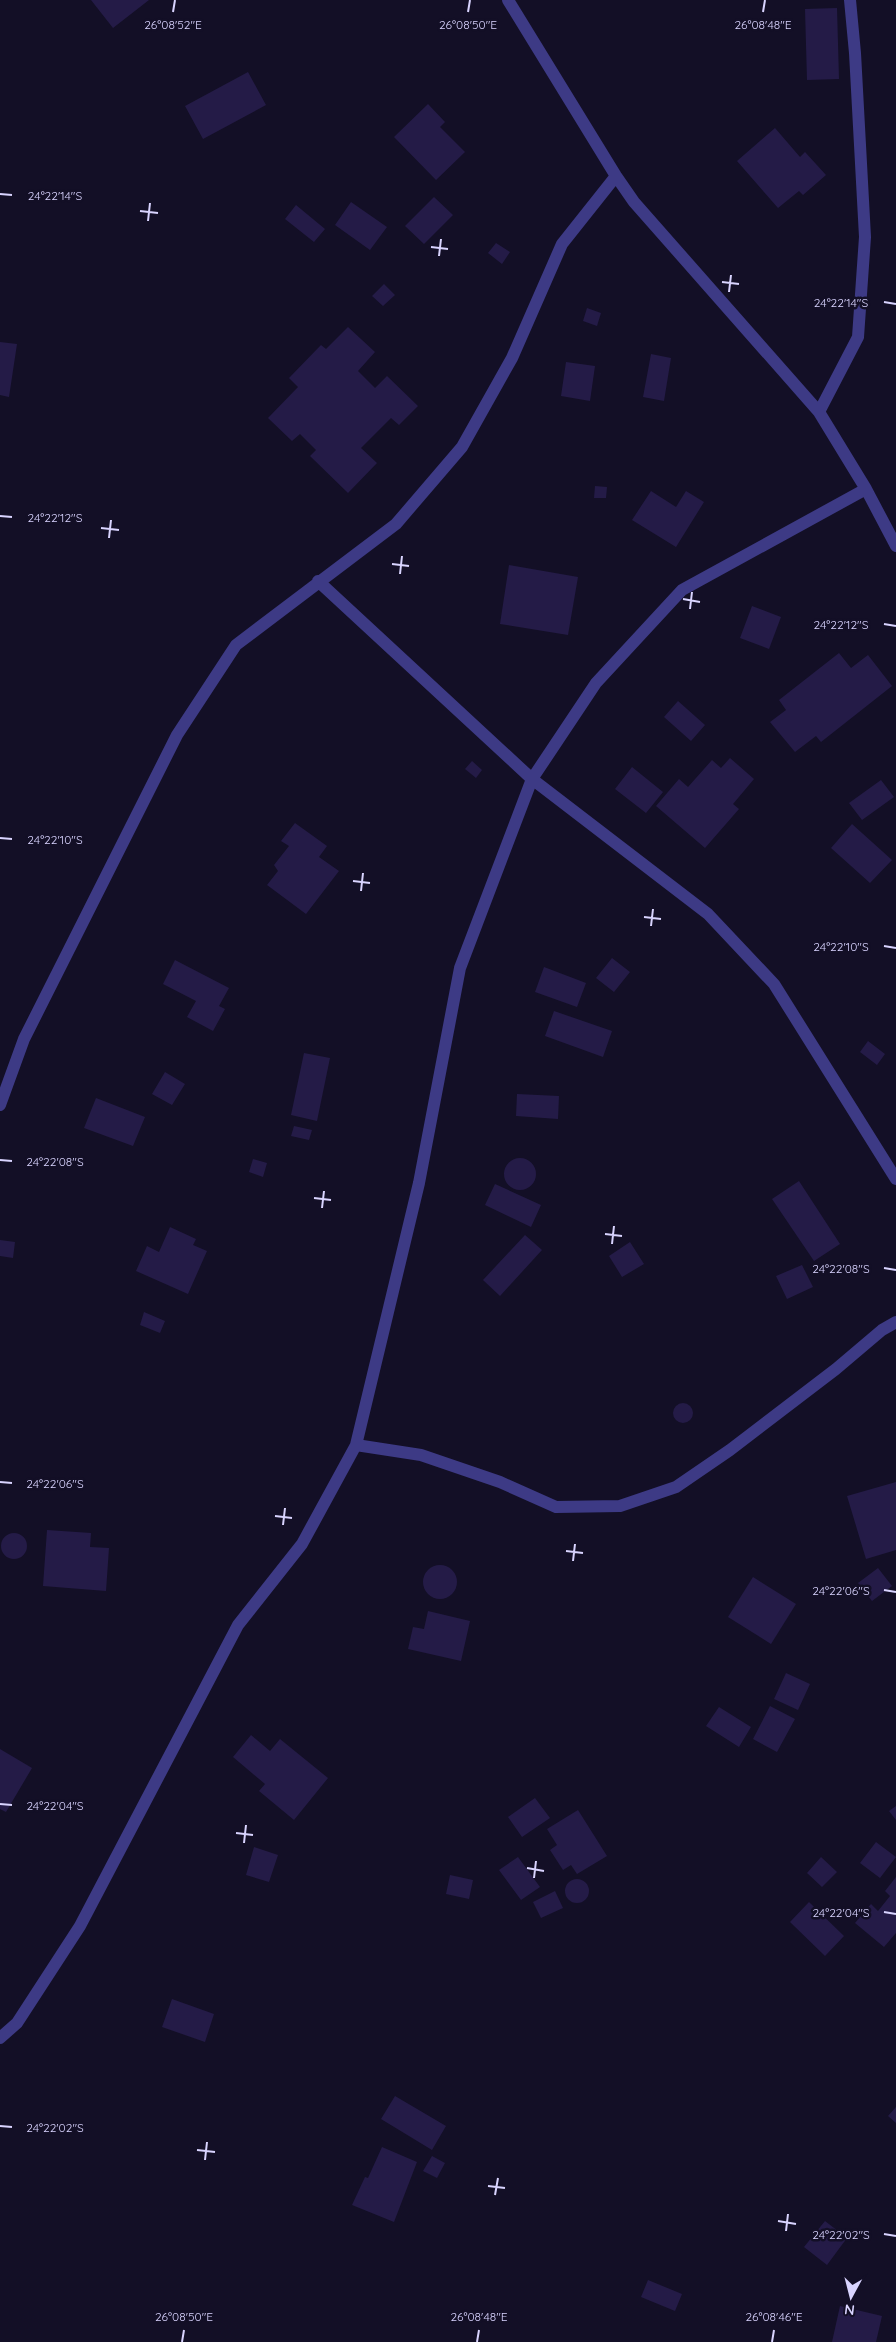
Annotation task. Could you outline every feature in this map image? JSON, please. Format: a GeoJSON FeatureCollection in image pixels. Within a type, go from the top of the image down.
{"type":"FeatureCollection","features":[{"type":"Feature","properties":{"kind":"street"},"geometry":{"type":"LineString","coordinates":[[508,0],[616,176],[634,202],[819,412],[866,489],[896,546]]}},
{"type":"Feature","properties":{"kind":"street"},"geometry":{"type":"LineString","coordinates":[[819,412],[858,337],[865,237],[855,53],[850,0]]}},
{"type":"Feature","properties":{"kind":"street"},"geometry":{"type":"LineString","coordinates":[[0,1105],[24,1039],[177,735],[236,646],[318,581],[396,524],[462,447],[512,358],[562,244],[616,176]]}},
{"type":"Feature","properties":{"kind":"street"},"geometry":{"type":"LineString","coordinates":[[0,2038],[17,2023],[80,1926],[238,1625],[302,1544],[356,1445],[419,1183],[460,968],[532,779],[596,683],[682,590],[866,489]]}},
{"type":"Feature","properties":{"kind":"street"},"geometry":{"type":"LineString","coordinates":[[318,581],[532,779],[708,914],[774,984],[896,1179]]}},
{"type":"Feature","properties":{"kind":"street"},"geometry":{"type":"LineString","coordinates":[[356,1445],[421,1455],[500,1482],[556,1507],[620,1506],[676,1487],[730,1450],[836,1369],[882,1330],[896,1322]]}},
{"type":"Feature","properties":{"kind":"building"},"geometry":{"type":"Polygon","coordinates":[[[91,0],[149,0],[113,28],[91,0]]]}},
{"type":"Feature","properties":{"kind":"building"},"geometry":{"type":"Polygon","coordinates":[[[837,8],[839,79],[807,80],[805,9],[837,8]]]}},
{"type":"Feature","properties":{"kind":"building"},"geometry":{"type":"Polygon","coordinates":[[[248,72],[266,105],[203,139],[185,106],[248,72]]]}},
{"type":"Feature","properties":{"kind":"building"},"geometry":{"type":"Polygon","coordinates":[[[428,104],[445,122],[440,127],[465,152],[436,180],[394,137],[428,104]]]}},
{"type":"Feature","properties":{"kind":"building"},"geometry":{"type":"Polygon","coordinates":[[[775,128],[800,157],[805,152],[826,175],[803,195],[799,191],[778,208],[737,161],[775,128]]]}},
{"type":"Feature","properties":{"kind":"building"},"geometry":{"type":"Polygon","coordinates":[[[434,197],[453,215],[424,244],[405,226],[434,197]]]}},
{"type":"Feature","properties":{"kind":"building"},"geometry":{"type":"Polygon","coordinates":[[[351,202],[387,227],[370,250],[335,225],[351,202]]]}},
{"type":"Feature","properties":{"kind":"building"},"geometry":{"type":"Polygon","coordinates":[[[296,205],[325,229],[314,242],[285,219],[296,205]]]}},
{"type":"Feature","properties":{"kind":"building"},"geometry":{"type":"Polygon","coordinates":[[[496,243],[510,252],[502,264],[488,253],[496,243]]]}},
{"type":"Feature","properties":{"kind":"building"},"geometry":{"type":"Polygon","coordinates":[[[384,284],[395,295],[383,306],[372,296],[384,284]]]}},
{"type":"Feature","properties":{"kind":"building"},"geometry":{"type":"Polygon","coordinates":[[[587,308],[601,313],[597,326],[583,321],[587,308]]]}},
{"type":"Feature","properties":{"kind":"building"},"geometry":{"type":"Polygon","coordinates":[[[348,327],[375,352],[358,371],[375,388],[387,376],[418,406],[399,425],[391,418],[361,448],[377,463],[348,493],[310,456],[316,450],[300,434],[292,441],[268,418],[298,387],[289,378],[321,345],[326,349],[348,327]]]}},
{"type":"Feature","properties":{"kind":"building"},"geometry":{"type":"Polygon","coordinates":[[[0,342],[17,344],[9,397],[0,395],[0,342]]]}},
{"type":"Feature","properties":{"kind":"building"},"geometry":{"type":"Polygon","coordinates":[[[651,354],[671,358],[664,401],[643,397],[651,354]]]}},
{"type":"Feature","properties":{"kind":"building"},"geometry":{"type":"Polygon","coordinates":[[[566,362],[595,366],[590,401],[561,396],[566,362]]]}},
{"type":"Feature","properties":{"kind":"building"},"geometry":{"type":"Polygon","coordinates":[[[595,486],[607,487],[606,498],[594,498],[595,486]]]}},
{"type":"Feature","properties":{"kind":"building"},"geometry":{"type":"Polygon","coordinates":[[[651,491],[676,507],[686,491],[704,502],[676,547],[632,520],[651,491]]]}},
{"type":"Feature","properties":{"kind":"building"},"geometry":{"type":"Polygon","coordinates":[[[509,565],[578,577],[568,635],[500,624],[509,565]]]}},
{"type":"Feature","properties":{"kind":"building"},"geometry":{"type":"Polygon","coordinates":[[[752,606],[781,617],[769,649],[740,638],[752,606]]]}},
{"type":"Feature","properties":{"kind":"building"},"geometry":{"type":"Polygon","coordinates":[[[839,653],[851,668],[868,655],[892,686],[821,742],[816,736],[795,752],[770,722],[786,710],[779,700],[839,653]]]}},
{"type":"Feature","properties":{"kind":"building"},"geometry":{"type":"Polygon","coordinates":[[[678,701],[705,725],[691,741],[664,717],[678,701]]]}},
{"type":"Feature","properties":{"kind":"building"},"geometry":{"type":"Polygon","coordinates":[[[730,758],[754,779],[733,804],[739,809],[705,848],[656,806],[679,779],[688,787],[712,760],[721,768],[730,758]]]}},
{"type":"Feature","properties":{"kind":"building"},"geometry":{"type":"Polygon","coordinates":[[[472,761],[482,770],[476,778],[465,769],[472,761]]]}},
{"type":"Feature","properties":{"kind":"building"},"geometry":{"type":"Polygon","coordinates":[[[632,767],[663,792],[646,813],[615,789],[632,767]]]}},
{"type":"Feature","properties":{"kind":"building"},"geometry":{"type":"Polygon","coordinates":[[[881,780],[894,797],[862,820],[849,803],[881,780]]]}},
{"type":"Feature","properties":{"kind":"building"},"geometry":{"type":"Polygon","coordinates":[[[295,823],[327,846],[319,857],[339,871],[306,914],[267,885],[278,871],[274,865],[289,846],[281,841],[295,823]]]}},
{"type":"Feature","properties":{"kind":"building"},"geometry":{"type":"Polygon","coordinates":[[[852,824],[892,860],[870,883],[831,848],[852,824]]]}},
{"type":"Feature","properties":{"kind":"building"},"geometry":{"type":"Polygon","coordinates":[[[612,958],[630,972],[614,992],[596,978],[612,958]]]}},
{"type":"Feature","properties":{"kind":"building"},"geometry":{"type":"Polygon","coordinates":[[[175,960],[229,988],[219,1006],[225,1009],[213,1031],[187,1017],[196,1001],[163,984],[175,960]]]}},
{"type":"Feature","properties":{"kind":"building"},"geometry":{"type":"Polygon","coordinates":[[[544,967],[586,983],[577,1007],[535,992],[544,967]]]}},
{"type":"Feature","properties":{"kind":"building"},"geometry":{"type":"Polygon","coordinates":[[[554,1011],[612,1031],[603,1057],[545,1036],[554,1011]]]}},
{"type":"Feature","properties":{"kind":"building"},"geometry":{"type":"Polygon","coordinates":[[[868,1041],[885,1054],[877,1065],[860,1052],[868,1041]]]}},
{"type":"Feature","properties":{"kind":"building"},"geometry":{"type":"Polygon","coordinates":[[[304,1053],[330,1058],[317,1121],[291,1115],[304,1053]]]}},
{"type":"Feature","properties":{"kind":"building"},"geometry":{"type":"Polygon","coordinates":[[[165,1072],[185,1084],[172,1105],[152,1094],[165,1072]]]}},
{"type":"Feature","properties":{"kind":"building"},"geometry":{"type":"Polygon","coordinates":[[[517,1094],[559,1096],[558,1119],[516,1116],[517,1094]]]}},
{"type":"Feature","properties":{"kind":"building"},"geometry":{"type":"Polygon","coordinates":[[[96,1098],[145,1117],[133,1146],[84,1128],[96,1098]]]}},
{"type":"Feature","properties":{"kind":"building"},"geometry":{"type":"Polygon","coordinates":[[[294,1126],[312,1130],[309,1140],[291,1136],[294,1126]]]}},
{"type":"Feature","properties":{"kind":"building"},"geometry":{"type":"Polygon","coordinates":[[[520,1158],[532,1162],[536,1174],[532,1186],[520,1190],[508,1186],[504,1174],[508,1162],[520,1158]]]}},
{"type":"Feature","properties":{"kind":"building"},"geometry":{"type":"Polygon","coordinates":[[[253,1159],[267,1163],[263,1177],[249,1172],[253,1159]]]}},
{"type":"Feature","properties":{"kind":"building"},"geometry":{"type":"Polygon","coordinates":[[[799,1181],[840,1244],[814,1261],[772,1199],[799,1181]]]}},
{"type":"Feature","properties":{"kind":"building"},"geometry":{"type":"Polygon","coordinates":[[[495,1184],[541,1205],[531,1227],[485,1205],[495,1184]]]}},
{"type":"Feature","properties":{"kind":"building"},"geometry":{"type":"Polygon","coordinates":[[[170,1227],[196,1239],[193,1245],[207,1251],[188,1294],[136,1271],[147,1246],[159,1252],[170,1227]]]}},
{"type":"Feature","properties":{"kind":"building"},"geometry":{"type":"Polygon","coordinates":[[[525,1235],[542,1250],[500,1296],[483,1280],[525,1235]]]}},
{"type":"Feature","properties":{"kind":"building"},"geometry":{"type":"Polygon","coordinates":[[[0,1240],[15,1242],[13,1258],[0,1256],[0,1240]]]}},
{"type":"Feature","properties":{"kind":"building"},"geometry":{"type":"Polygon","coordinates":[[[630,1242],[644,1264],[622,1277],[609,1256],[630,1242]]]}},
{"type":"Feature","properties":{"kind":"building"},"geometry":{"type":"Polygon","coordinates":[[[802,1265],[813,1287],[787,1299],[776,1276],[802,1265]]]}},
{"type":"Feature","properties":{"kind":"building"},"geometry":{"type":"Polygon","coordinates":[[[144,1312],[165,1321],[160,1333],[140,1325],[144,1312]]]}},
{"type":"Feature","properties":{"kind":"building"},"geometry":{"type":"Polygon","coordinates":[[[683,1403],[690,1406],[693,1413],[690,1420],[683,1423],[676,1420],[673,1413],[676,1406],[683,1403]]]}},
{"type":"Feature","properties":{"kind":"building"},"geometry":{"type":"Polygon","coordinates":[[[896,1482],[896,1550],[866,1559],[847,1496],[896,1482]]]}},
{"type":"Feature","properties":{"kind":"building"},"geometry":{"type":"Polygon","coordinates":[[[47,1530],[91,1533],[90,1547],[109,1548],[106,1591],[43,1586],[47,1530]]]}},
{"type":"Feature","properties":{"kind":"building"},"geometry":{"type":"Polygon","coordinates":[[[14,1533],[23,1537],[27,1546],[23,1555],[14,1559],[5,1555],[1,1546],[5,1537],[14,1533]]]}},
{"type":"Feature","properties":{"kind":"building"},"geometry":{"type":"Polygon","coordinates":[[[440,1565],[447,1566],[452,1570],[456,1575],[456,1589],[452,1594],[447,1598],[440,1599],[433,1598],[428,1594],[424,1589],[423,1582],[424,1575],[428,1570],[433,1566],[440,1565]]]}},
{"type":"Feature","properties":{"kind":"building"},"geometry":{"type":"Polygon","coordinates":[[[878,1568],[892,1586],[872,1601],[858,1583],[878,1568]]]}},
{"type":"Feature","properties":{"kind":"building"},"geometry":{"type":"Polygon","coordinates":[[[753,1577],[796,1604],[771,1644],[728,1617],[753,1577]]]}},
{"type":"Feature","properties":{"kind":"building"},"geometry":{"type":"Polygon","coordinates":[[[428,1611],[470,1621],[461,1661],[408,1649],[413,1627],[424,1629],[428,1611]]]}},
{"type":"Feature","properties":{"kind":"building"},"geometry":{"type":"Polygon","coordinates":[[[786,1673],[810,1684],[798,1710],[774,1699],[786,1673]]]}},
{"type":"Feature","properties":{"kind":"building"},"geometry":{"type":"Polygon","coordinates":[[[770,1706],[795,1719],[777,1752],[753,1739],[770,1706]]]}},
{"type":"Feature","properties":{"kind":"building"},"geometry":{"type":"Polygon","coordinates":[[[719,1707],[751,1727],[739,1747],[706,1726],[719,1707]]]}},
{"type":"Feature","properties":{"kind":"building"},"geometry":{"type":"Polygon","coordinates":[[[251,1735],[270,1751],[280,1739],[328,1778],[294,1820],[259,1791],[265,1784],[233,1757],[251,1735]]]}},
{"type":"Feature","properties":{"kind":"building"},"geometry":{"type":"Polygon","coordinates":[[[0,1749],[32,1768],[6,1812],[0,1809],[0,1749]]]}},
{"type":"Feature","properties":{"kind":"building"},"geometry":{"type":"Polygon","coordinates":[[[535,1798],[550,1818],[522,1837],[508,1817],[535,1798]]]}},
{"type":"Feature","properties":{"kind":"building"},"geometry":{"type":"Polygon","coordinates":[[[896,1806],[896,1820],[889,1811],[896,1806]]]}},
{"type":"Feature","properties":{"kind":"building"},"geometry":{"type":"Polygon","coordinates":[[[578,1810],[607,1856],[577,1874],[571,1865],[563,1870],[550,1850],[557,1845],[547,1829],[578,1810]]]}},
{"type":"Feature","properties":{"kind":"building"},"geometry":{"type":"Polygon","coordinates":[[[876,1842],[896,1857],[880,1878],[860,1863],[876,1842]]]}},
{"type":"Feature","properties":{"kind":"building"},"geometry":{"type":"Polygon","coordinates":[[[254,1847],[278,1855],[269,1882],[246,1875],[254,1847]]]}},
{"type":"Feature","properties":{"kind":"building"},"geometry":{"type":"Polygon","coordinates":[[[518,1857],[540,1887],[521,1900],[499,1870],[518,1857]]]}},
{"type":"Feature","properties":{"kind":"building"},"geometry":{"type":"Polygon","coordinates":[[[821,1857],[837,1872],[822,1887],[807,1873],[821,1857]]]}},
{"type":"Feature","properties":{"kind":"building"},"geometry":{"type":"Polygon","coordinates":[[[450,1875],[473,1880],[469,1899],[446,1894],[450,1875]]]}},
{"type":"Feature","properties":{"kind":"building"},"geometry":{"type":"Polygon","coordinates":[[[896,1877],[896,1933],[884,1947],[855,1923],[871,1904],[878,1911],[890,1896],[885,1891],[896,1877]]]}},
{"type":"Feature","properties":{"kind":"building"},"geometry":{"type":"Polygon","coordinates":[[[577,1879],[582,1880],[588,1886],[588,1896],[582,1902],[577,1903],[572,1902],[566,1896],[565,1891],[566,1886],[572,1880],[577,1879]]]}},
{"type":"Feature","properties":{"kind":"building"},"geometry":{"type":"Polygon","coordinates":[[[555,1891],[563,1908],[541,1918],[533,1902],[555,1891]]]}},
{"type":"Feature","properties":{"kind":"building"},"geometry":{"type":"Polygon","coordinates":[[[809,1902],[844,1936],[825,1956],[790,1922],[809,1902]]]}},
{"type":"Feature","properties":{"kind":"building"},"geometry":{"type":"Polygon","coordinates":[[[172,1999],[214,2014],[205,2042],[162,2027],[172,1999]]]}},
{"type":"Feature","properties":{"kind":"building"},"geometry":{"type":"Polygon","coordinates":[[[395,2096],[446,2126],[432,2150],[381,2119],[395,2096]]]}},
{"type":"Feature","properties":{"kind":"building"},"geometry":{"type":"Polygon","coordinates":[[[896,2107],[896,2123],[888,2116],[896,2107]]]}},
{"type":"Feature","properties":{"kind":"building"},"geometry":{"type":"Polygon","coordinates":[[[382,2147],[417,2162],[394,2222],[352,2205],[365,2177],[368,2178],[382,2147]]]}},
{"type":"Feature","properties":{"kind":"building"},"geometry":{"type":"Polygon","coordinates":[[[432,2156],[445,2163],[437,2178],[423,2171],[432,2156]]]}},
{"type":"Feature","properties":{"kind":"building"},"geometry":{"type":"Polygon","coordinates":[[[825,2221],[847,2238],[827,2265],[804,2247],[825,2221]]]}},
{"type":"Feature","properties":{"kind":"building"},"geometry":{"type":"Polygon","coordinates":[[[648,2280],[682,2294],[675,2311],[641,2297],[648,2280]]]}},
{"type":"Feature","properties":{"kind":"building"},"geometry":{"type":"Polygon","coordinates":[[[840,2306],[882,2316],[876,2342],[832,2342],[840,2306]]]}}]}
